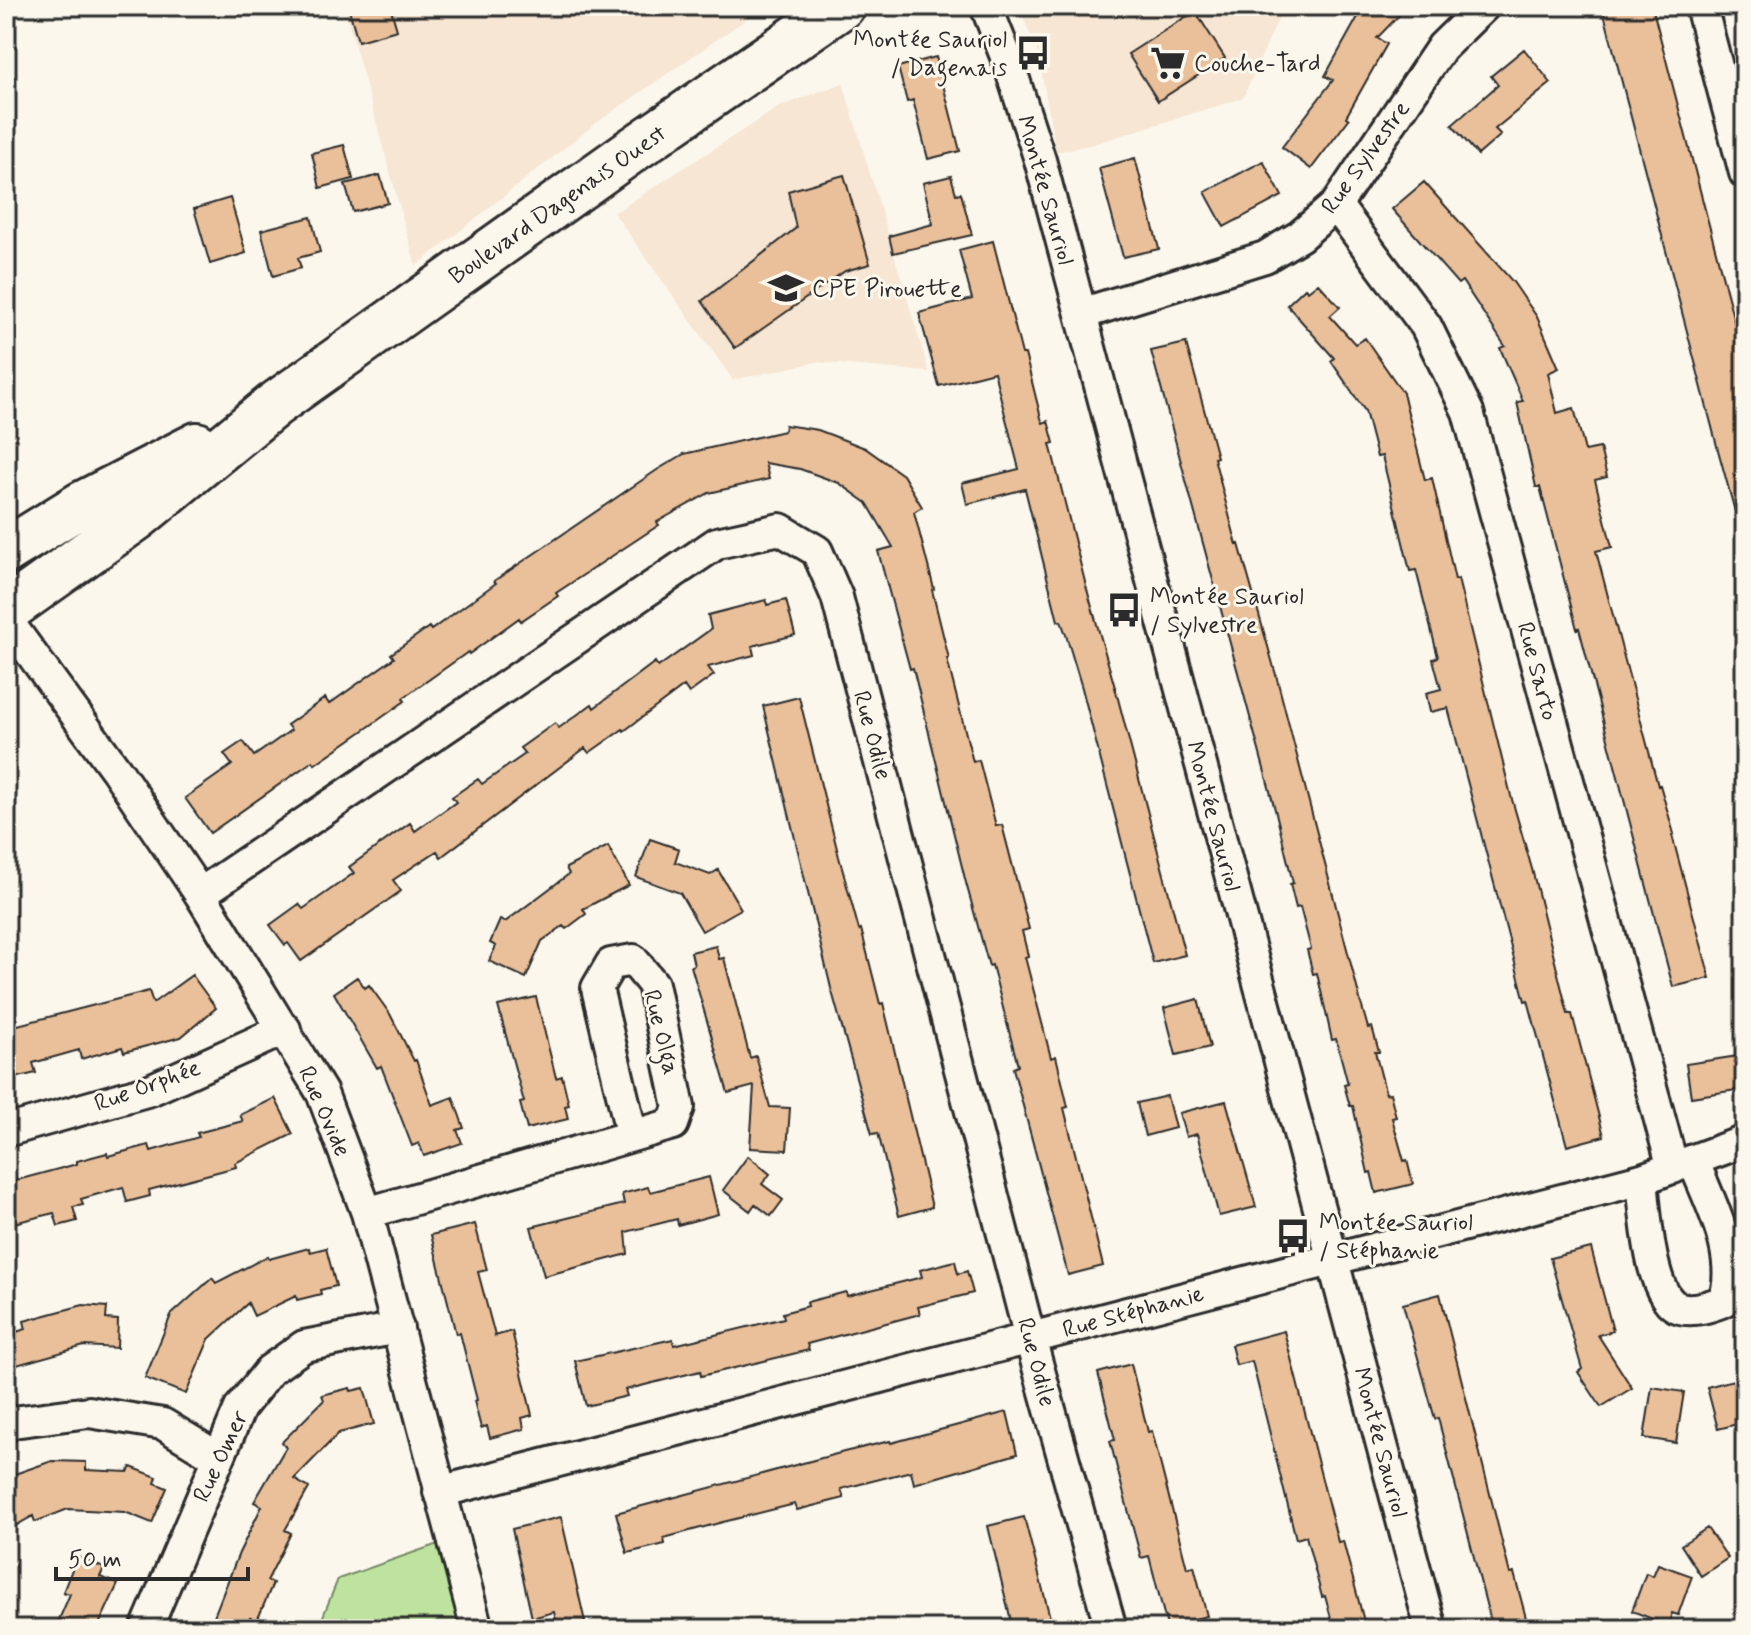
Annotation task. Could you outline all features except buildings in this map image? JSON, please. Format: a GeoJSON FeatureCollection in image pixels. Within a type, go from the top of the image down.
{"type":"FeatureCollection","features":[{"type":"Feature","properties":{"kind":"main road","name":"Boulevard Dagenais Ouest"},"geometry":{"type":"LineString","coordinates":[[6,611],[138,517],[274,405],[631,151],[842,6]]}},
{"type":"Feature","properties":{"kind":"main road","name":"Boulevard Dagenais Ouest"},"geometry":{"type":"LineString","coordinates":[[6,551],[82,504],[274,405]]}},
{"type":"Feature","properties":{"kind":"street","name":"Montée Sauriol"},"geometry":{"type":"LineString","coordinates":[[986,6],[996,27],[1040,160],[1431,1629]]}},
{"type":"Feature","properties":{"kind":"street","name":"Rue Sylvestre"},"geometry":{"type":"LineString","coordinates":[[1081,314],[1265,257],[1300,236],[1336,205],[1442,47],[1484,6]]}},
{"type":"Feature","properties":{"kind":"street"},"geometry":{"type":"LineString","coordinates":[[1701,6],[1745,173]]}},
{"type":"Feature","properties":{"kind":"street","name":"Rue Sarto"},"geometry":{"type":"LineString","coordinates":[[1336,205],[1426,326],[1468,412],[1684,1165]]}},
{"type":"Feature","properties":{"kind":"street","name":"Rue Odile"},"geometry":{"type":"LineString","coordinates":[[200,894],[717,543],[780,529],[817,551],[837,597],[1030,1338],[1111,1629]]}},
{"type":"Feature","properties":{"kind":"street","name":"Rue Ovide"},"geometry":{"type":"LineString","coordinates":[[6,619],[117,771],[200,894],[322,1093],[367,1213],[477,1629]]}},
{"type":"Feature","properties":{"kind":"street","name":"Rue Olga"},"geometry":{"type":"LineString","coordinates":[[367,1213],[632,1136],[673,1124],[679,1107],[653,984],[633,960],[611,964],[597,988],[632,1136]]}},
{"type":"Feature","properties":{"kind":"street","name":"Rue Orphée"},"geometry":{"type":"LineString","coordinates":[[6,1131],[150,1090],[285,1029]]}},
{"type":"Feature","properties":{"kind":"street","name":"Rue Stéphanie"},"geometry":{"type":"LineString","coordinates":[[439,1492],[1642,1179],[1745,1141]]}},
{"type":"Feature","properties":{"kind":"street"},"geometry":{"type":"LineString","coordinates":[[1642,1179],[1652,1261],[1666,1299],[1679,1308],[1709,1307],[1724,1301],[1729,1286],[1727,1248],[1684,1165]]}},
{"type":"Feature","properties":{"kind":"street","name":"Rue Omer"},"geometry":{"type":"LineString","coordinates":[[146,1629],[240,1408],[270,1370],[304,1346],[398,1328]]}},
{"type":"Feature","properties":{"kind":"street"},"geometry":{"type":"LineString","coordinates":[[6,1426],[13,1422],[89,1412],[163,1424],[217,1457]]}},
{"type":"Feature","properties":{"kind":"shaded area"},"geometry":{"type":"Polygon","coordinates":[[[344,6],[765,6],[592,126],[416,266],[344,6]]]}},
{"type":"Feature","properties":{"kind":"shaded area"},"geometry":{"type":"Polygon","coordinates":[[[1018,6],[1284,6],[1243,98],[1093,144],[1056,152],[1038,52],[1018,6]]]}},
{"type":"Feature","properties":{"kind":"shaded area","name":"CPE Pirouette"},"geometry":{"type":"Polygon","coordinates":[[[843,83],[929,372],[817,362],[733,380],[614,213],[779,107],[843,83]]]}},
{"type":"Feature","properties":{"kind":"green space"},"geometry":{"type":"Polygon","coordinates":[[[452,1539],[477,1629],[318,1629],[338,1579],[452,1539]]]}},
{"type":"Feature","properties":{"kind":"place","name":"Montée Sauriol / Dagenais"},"geometry":{"type":"Point","coordinates":[1033,53]}},
{"type":"Feature","properties":{"kind":"place","name":"Couche-Tard"},"geometry":{"type":"Point","coordinates":[1168,63]}},
{"type":"Feature","properties":{"kind":"place","name":"CPE Pirouette"},"geometry":{"type":"Point","coordinates":[786,288]}},
{"type":"Feature","properties":{"kind":"place","name":"Montée Sauriol / Sylvestre"},"geometry":{"type":"Point","coordinates":[1124,610]}},
{"type":"Feature","properties":{"kind":"place","name":"Montée Sauriol / Stéphanie"},"geometry":{"type":"Point","coordinates":[1293,1236]}}]}
